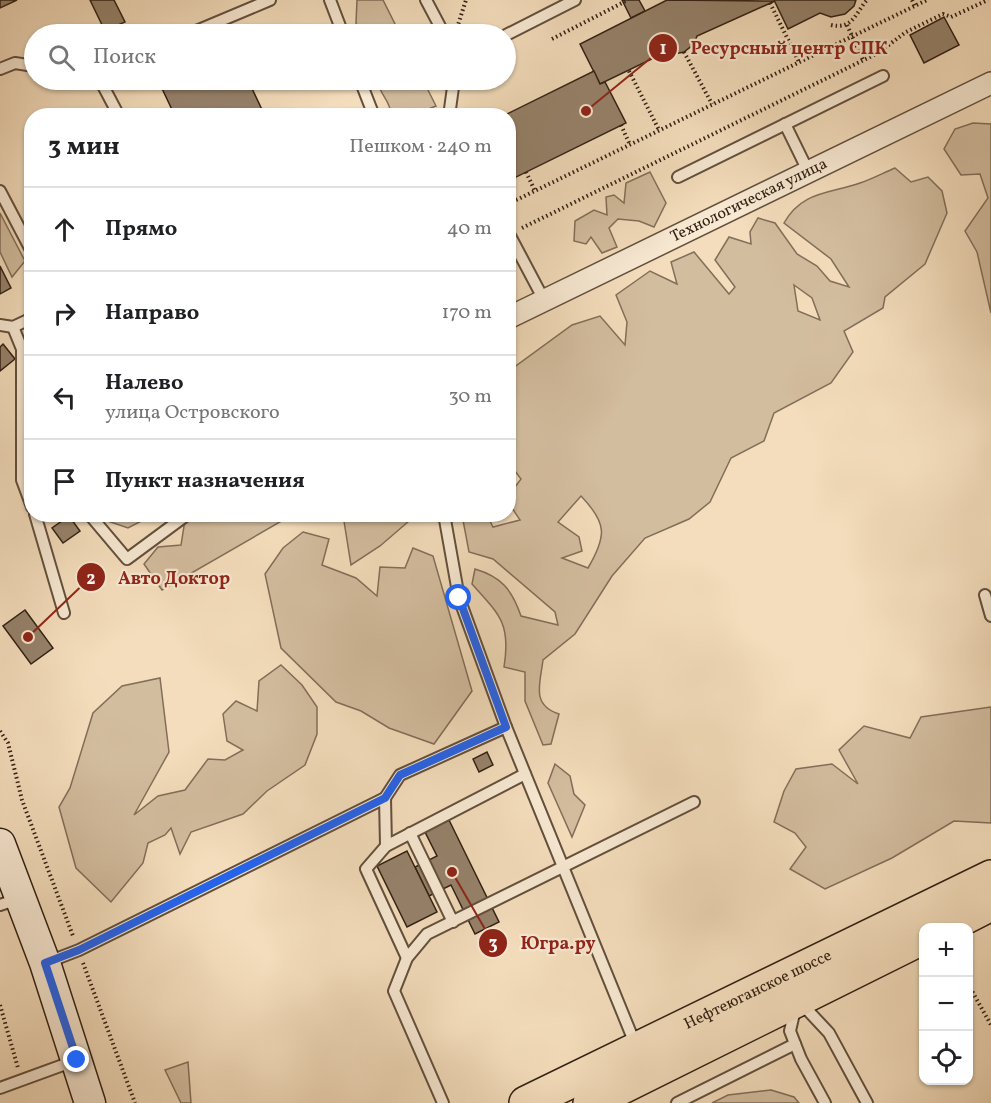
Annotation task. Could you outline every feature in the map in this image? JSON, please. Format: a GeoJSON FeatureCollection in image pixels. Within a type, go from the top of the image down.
{"type":"FeatureCollection","features":[{"type":"Feature","properties":{"kind":"main road"},"geometry":{"type":"LineString","coordinates":[[0,844],[11,901],[45,963],[90,1103]]}},
{"type":"Feature","properties":{"kind":"main road","name":"Нефтеюганское шоссе"},"geometry":{"type":"LineString","coordinates":[[526,1103],[991,877]]}},
{"type":"Feature","properties":{"kind":"main road"},"geometry":{"type":"LineString","coordinates":[[952,923],[991,904]]}},
{"type":"Feature","properties":{"kind":"main road","name":"Нефтеюганское шоссе"},"geometry":{"type":"LineString","coordinates":[[590,1103],[919,940]]}},
{"type":"Feature","properties":{"kind":"street","name":"Технологическая улица"},"geometry":{"type":"LineString","coordinates":[[516,314],[809,174],[991,83]]}},
{"type":"Feature","properties":{"kind":"lane"},"geometry":{"type":"LineString","coordinates":[[213,24],[270,0]]}},
{"type":"Feature","properties":{"kind":"lane"},"geometry":{"type":"LineString","coordinates":[[330,0],[339,24]]}},
{"type":"Feature","properties":{"kind":"lane"},"geometry":{"type":"LineString","coordinates":[[426,0],[439,24]]}},
{"type":"Feature","properties":{"kind":"lane"},"geometry":{"type":"LineString","coordinates":[[516,31],[575,0]]}},
{"type":"Feature","properties":{"kind":"lane"},"geometry":{"type":"LineString","coordinates":[[0,69],[15,63],[24,64]]}},
{"type":"Feature","properties":{"kind":"lane"},"geometry":{"type":"LineString","coordinates":[[678,177],[883,76]]}},
{"type":"Feature","properties":{"kind":"lane"},"geometry":{"type":"LineString","coordinates":[[105,90],[115,108]]}},
{"type":"Feature","properties":{"kind":"lane"},"geometry":{"type":"LineString","coordinates":[[364,90],[371,108]]}},
{"type":"Feature","properties":{"kind":"lane"},"geometry":{"type":"LineString","coordinates":[[450,108],[453,90]]}},
{"type":"Feature","properties":{"kind":"lane"},"geometry":{"type":"LineString","coordinates":[[785,124],[809,174]]}},
{"type":"Feature","properties":{"kind":"lane"},"geometry":{"type":"LineString","coordinates":[[0,191],[24,237]]}},
{"type":"Feature","properties":{"kind":"lane"},"geometry":{"type":"LineString","coordinates":[[516,246],[544,300]]}},
{"type":"Feature","properties":{"kind":"lane"},"geometry":{"type":"LineString","coordinates":[[0,325],[13,327],[24,322]]}},
{"type":"Feature","properties":{"kind":"lane"},"geometry":{"type":"LineString","coordinates":[[13,327],[22,349],[24,402]]}},
{"type":"Feature","properties":{"kind":"lane"},"geometry":{"type":"LineString","coordinates":[[36,522],[64,613]]}},
{"type":"Feature","properties":{"kind":"lane"},"geometry":{"type":"LineString","coordinates":[[96,522],[127,559],[177,522]]}},
{"type":"Feature","properties":{"kind":"lane"},"geometry":{"type":"LineString","coordinates":[[445,522],[459,598],[506,727],[637,1049]]}},
{"type":"Feature","properties":{"kind":"lane"},"geometry":{"type":"LineString","coordinates":[[985,595],[991,616]]}},
{"type":"Feature","properties":{"kind":"lane"},"geometry":{"type":"LineString","coordinates":[[45,963],[79,950],[385,798],[400,775],[506,727]]}},
{"type":"Feature","properties":{"kind":"lane"},"geometry":{"type":"LineString","coordinates":[[406,958],[366,869],[386,846],[525,774]]}},
{"type":"Feature","properties":{"kind":"lane"},"geometry":{"type":"LineString","coordinates":[[385,798],[386,846]]}},
{"type":"Feature","properties":{"kind":"lane"},"geometry":{"type":"LineString","coordinates":[[443,1103],[394,991],[406,958],[427,934],[694,802]]}},
{"type":"Feature","properties":{"kind":"lane"},"geometry":{"type":"LineString","coordinates":[[410,834],[453,922]]}},
{"type":"Feature","properties":{"kind":"lane"},"geometry":{"type":"LineString","coordinates":[[798,1000],[790,1030],[825,1103]]}},
{"type":"Feature","properties":{"kind":"lane"},"geometry":{"type":"LineString","coordinates":[[798,1000],[829,1033],[867,1103]]}},
{"type":"Feature","properties":{"kind":"lane"},"geometry":{"type":"LineString","coordinates":[[677,1103],[795,1044]]}},
{"type":"Feature","properties":{"kind":"lane"},"geometry":{"type":"LineString","coordinates":[[0,1088],[77,1060]]}},
{"type":"Feature","properties":{"kind":"path"},"geometry":{"type":"LineString","coordinates":[[458,24],[466,0]]}},
{"type":"Feature","properties":{"kind":"path"},"geometry":{"type":"LineString","coordinates":[[552,39],[618,2],[628,0]]}},
{"type":"Feature","properties":{"kind":"path"},"geometry":{"type":"LineString","coordinates":[[831,25],[847,25],[855,19],[867,0]]}},
{"type":"Feature","properties":{"kind":"path"},"geometry":{"type":"LineString","coordinates":[[912,0],[915,6]]}},
{"type":"Feature","properties":{"kind":"path"},"geometry":{"type":"LineString","coordinates":[[516,200],[927,0]]}},
{"type":"Feature","properties":{"kind":"path"},"geometry":{"type":"LineString","coordinates":[[516,230],[878,53],[906,32],[943,14],[951,17],[988,0]]}},
{"type":"Feature","properties":{"kind":"path"},"geometry":{"type":"LineString","coordinates":[[771,3],[799,62]]}},
{"type":"Feature","properties":{"kind":"path"},"geometry":{"type":"LineString","coordinates":[[847,25],[863,60]]}},
{"type":"Feature","properties":{"kind":"path"},"geometry":{"type":"LineString","coordinates":[[684,52],[712,104]]}},
{"type":"Feature","properties":{"kind":"path"},"geometry":{"type":"LineString","coordinates":[[629,71],[659,130]]}},
{"type":"Feature","properties":{"kind":"path"},"geometry":{"type":"LineString","coordinates":[[621,125],[630,145]]}},
{"type":"Feature","properties":{"kind":"path"},"geometry":{"type":"LineString","coordinates":[[526,172],[535,191]]}},
{"type":"Feature","properties":{"kind":"path"},"geometry":{"type":"LineString","coordinates":[[0,731],[8,743],[22,800],[135,1103]]}},
{"type":"Feature","properties":{"kind":"path"},"geometry":{"type":"LineString","coordinates":[[973,991],[991,1025]]}},
{"type":"Feature","properties":{"kind":"path"},"geometry":{"type":"LineString","coordinates":[[0,1005],[21,1080]]}},
{"type":"Feature","properties":{"kind":"shaded area"},"geometry":{"type":"Polygon","coordinates":[[[357,0],[383,0],[395,24],[356,24],[357,0]]]}},
{"type":"Feature","properties":{"kind":"shaded area"},"geometry":{"type":"Polygon","coordinates":[[[381,90],[428,90],[436,106],[390,108],[381,90]]]}},
{"type":"Feature","properties":{"kind":"shaded area"},"geometry":{"type":"Polygon","coordinates":[[[973,123],[991,124],[991,313],[977,252],[965,231],[988,198],[980,174],[961,175],[944,149],[955,129],[973,123]]]}},
{"type":"Feature","properties":{"kind":"shaded area"},"geometry":{"type":"Polygon","coordinates":[[[895,168],[911,182],[928,177],[942,191],[947,213],[925,264],[885,297],[883,308],[844,331],[853,352],[831,383],[774,413],[764,441],[731,458],[710,502],[689,519],[645,538],[612,576],[575,634],[543,660],[539,693],[544,705],[559,714],[551,744],[543,745],[525,701],[525,672],[504,667],[506,640],[504,630],[490,604],[472,584],[475,569],[492,576],[505,586],[514,599],[521,616],[558,625],[555,612],[493,559],[469,552],[463,522],[490,522],[493,527],[520,520],[516,514],[516,486],[521,479],[516,472],[516,366],[572,325],[600,316],[625,345],[627,322],[616,295],[650,271],[677,284],[671,262],[694,252],[729,294],[735,287],[715,260],[729,237],[751,244],[750,232],[758,218],[775,223],[797,254],[817,266],[830,281],[849,287],[831,259],[784,223],[799,205],[808,199],[860,183],[895,168]],[[794,285],[798,311],[820,320],[812,298],[794,285]],[[581,496],[558,522],[579,537],[582,551],[562,558],[588,568],[601,538],[600,522],[581,496]]]}},
{"type":"Feature","properties":{"kind":"shaded area"},"geometry":{"type":"Polygon","coordinates":[[[650,172],[666,203],[654,227],[639,221],[618,219],[609,228],[617,247],[602,253],[591,237],[586,244],[574,241],[575,221],[594,210],[607,215],[606,197],[614,195],[624,203],[626,183],[650,172]]]}},
{"type":"Feature","properties":{"kind":"shaded area"},"geometry":{"type":"Polygon","coordinates":[[[0,213],[24,259],[12,277],[0,252],[0,213]]]}},
{"type":"Feature","properties":{"kind":"shaded area"},"geometry":{"type":"Polygon","coordinates":[[[111,522],[140,522],[128,528],[111,522]]]}},
{"type":"Feature","properties":{"kind":"shaded area"},"geometry":{"type":"Polygon","coordinates":[[[185,522],[280,522],[162,590],[144,564],[158,547],[181,545],[185,522]]]}},
{"type":"Feature","properties":{"kind":"shaded area"},"geometry":{"type":"Polygon","coordinates":[[[344,522],[408,522],[380,546],[351,565],[344,522]]]}},
{"type":"Feature","properties":{"kind":"shaded area"},"geometry":{"type":"Polygon","coordinates":[[[303,532],[329,539],[322,565],[356,578],[377,596],[380,567],[405,568],[413,548],[433,556],[472,691],[434,744],[389,728],[361,711],[336,702],[281,648],[265,574],[283,548],[303,532]]]}},
{"type":"Feature","properties":{"kind":"shaded area"},"geometry":{"type":"Polygon","coordinates":[[[281,665],[302,685],[317,707],[317,734],[305,765],[267,791],[243,814],[191,832],[180,854],[171,828],[165,835],[148,843],[143,863],[111,902],[76,868],[59,807],[70,788],[93,713],[122,686],[160,678],[169,752],[134,815],[158,796],[185,790],[208,759],[225,760],[243,750],[227,741],[223,714],[236,701],[257,711],[259,681],[281,665]]]}},
{"type":"Feature","properties":{"kind":"shaded area"},"geometry":{"type":"Polygon","coordinates":[[[991,707],[991,823],[954,821],[892,858],[825,889],[790,869],[806,847],[795,833],[774,822],[784,791],[796,769],[832,764],[858,784],[839,750],[864,726],[910,738],[921,717],[991,707]]]}},
{"type":"Feature","properties":{"kind":"shaded area"},"geometry":{"type":"Polygon","coordinates":[[[555,764],[570,776],[574,794],[585,805],[572,837],[548,783],[555,764]]]}},
{"type":"Feature","properties":{"kind":"shaded area"},"geometry":{"type":"Polygon","coordinates":[[[188,1062],[191,1103],[181,1103],[165,1070],[188,1062]]]}},
{"type":"Feature","properties":{"kind":"shaded area"},"geometry":{"type":"Polygon","coordinates":[[[771,1090],[794,1097],[799,1103],[712,1103],[728,1095],[771,1090]]]}},
{"type":"Feature","properties":{"kind":"building"},"geometry":{"type":"Polygon","coordinates":[[[0,0],[17,0],[0,8],[0,0]]]}},
{"type":"Feature","properties":{"kind":"building"},"geometry":{"type":"Polygon","coordinates":[[[90,0],[114,0],[125,22],[102,24],[90,0]]]}},
{"type":"Feature","properties":{"kind":"building"},"geometry":{"type":"Polygon","coordinates":[[[622,0],[639,0],[645,11],[631,18],[622,0]]]}},
{"type":"Feature","properties":{"kind":"building"},"geometry":{"type":"Polygon","coordinates":[[[667,0],[775,1],[697,36],[694,44],[684,52],[674,54],[666,52],[600,84],[580,44],[667,0]]]}},
{"type":"Feature","properties":{"kind":"building"},"geometry":{"type":"Polygon","coordinates":[[[774,0],[856,0],[854,6],[845,14],[831,17],[820,13],[788,29],[774,0]]]}},
{"type":"Feature","properties":{"kind":"building"},"geometry":{"type":"Polygon","coordinates":[[[944,17],[959,45],[924,63],[910,35],[944,17]]]}},
{"type":"Feature","properties":{"kind":"building"},"geometry":{"type":"Polygon","coordinates":[[[594,71],[600,84],[605,82],[626,123],[516,177],[516,110],[594,71]]]}},
{"type":"Feature","properties":{"kind":"building"},"geometry":{"type":"Polygon","coordinates":[[[163,90],[253,90],[261,108],[171,108],[163,90]]]}},
{"type":"Feature","properties":{"kind":"building"},"geometry":{"type":"Polygon","coordinates":[[[0,266],[11,288],[0,294],[0,266]]]}},
{"type":"Feature","properties":{"kind":"building"},"geometry":{"type":"Polygon","coordinates":[[[3,344],[15,359],[0,371],[0,347],[3,344]]]}},
{"type":"Feature","properties":{"kind":"building"},"geometry":{"type":"Polygon","coordinates":[[[60,522],[73,522],[80,531],[63,543],[52,528],[60,522]]]}},
{"type":"Feature","properties":{"kind":"building"},"geometry":{"type":"Polygon","coordinates":[[[25,610],[53,648],[31,664],[3,626],[25,610]]]}},
{"type":"Feature","properties":{"kind":"building"},"geometry":{"type":"Polygon","coordinates":[[[487,752],[493,765],[479,772],[473,759],[487,752]]]}},
{"type":"Feature","properties":{"kind":"building"},"geometry":{"type":"Polygon","coordinates":[[[449,820],[499,922],[475,934],[451,885],[429,896],[415,867],[437,856],[425,832],[449,820]]]}},
{"type":"Feature","properties":{"kind":"building"},"geometry":{"type":"Polygon","coordinates":[[[407,851],[437,912],[407,927],[377,866],[407,851]]]}},
{"type":"Feature","properties":{"kind":"place","name":"Ресурсный центр СПК"},"geometry":{"type":"Point","coordinates":[586,111]}},
{"type":"Feature","properties":{"kind":"place","name":"Авто Доктор"},"geometry":{"type":"Point","coordinates":[28,637]}},
{"type":"Feature","properties":{"kind":"place","name":"Югра.ру"},"geometry":{"type":"Point","coordinates":[452,872]}},
{"type":"Feature","properties":{"kind":"route"},"geometry":{"type":"LineString","coordinates":[[77,1060],[45,963],[79,950],[385,798],[400,775],[506,727],[459,598]]}}]}
